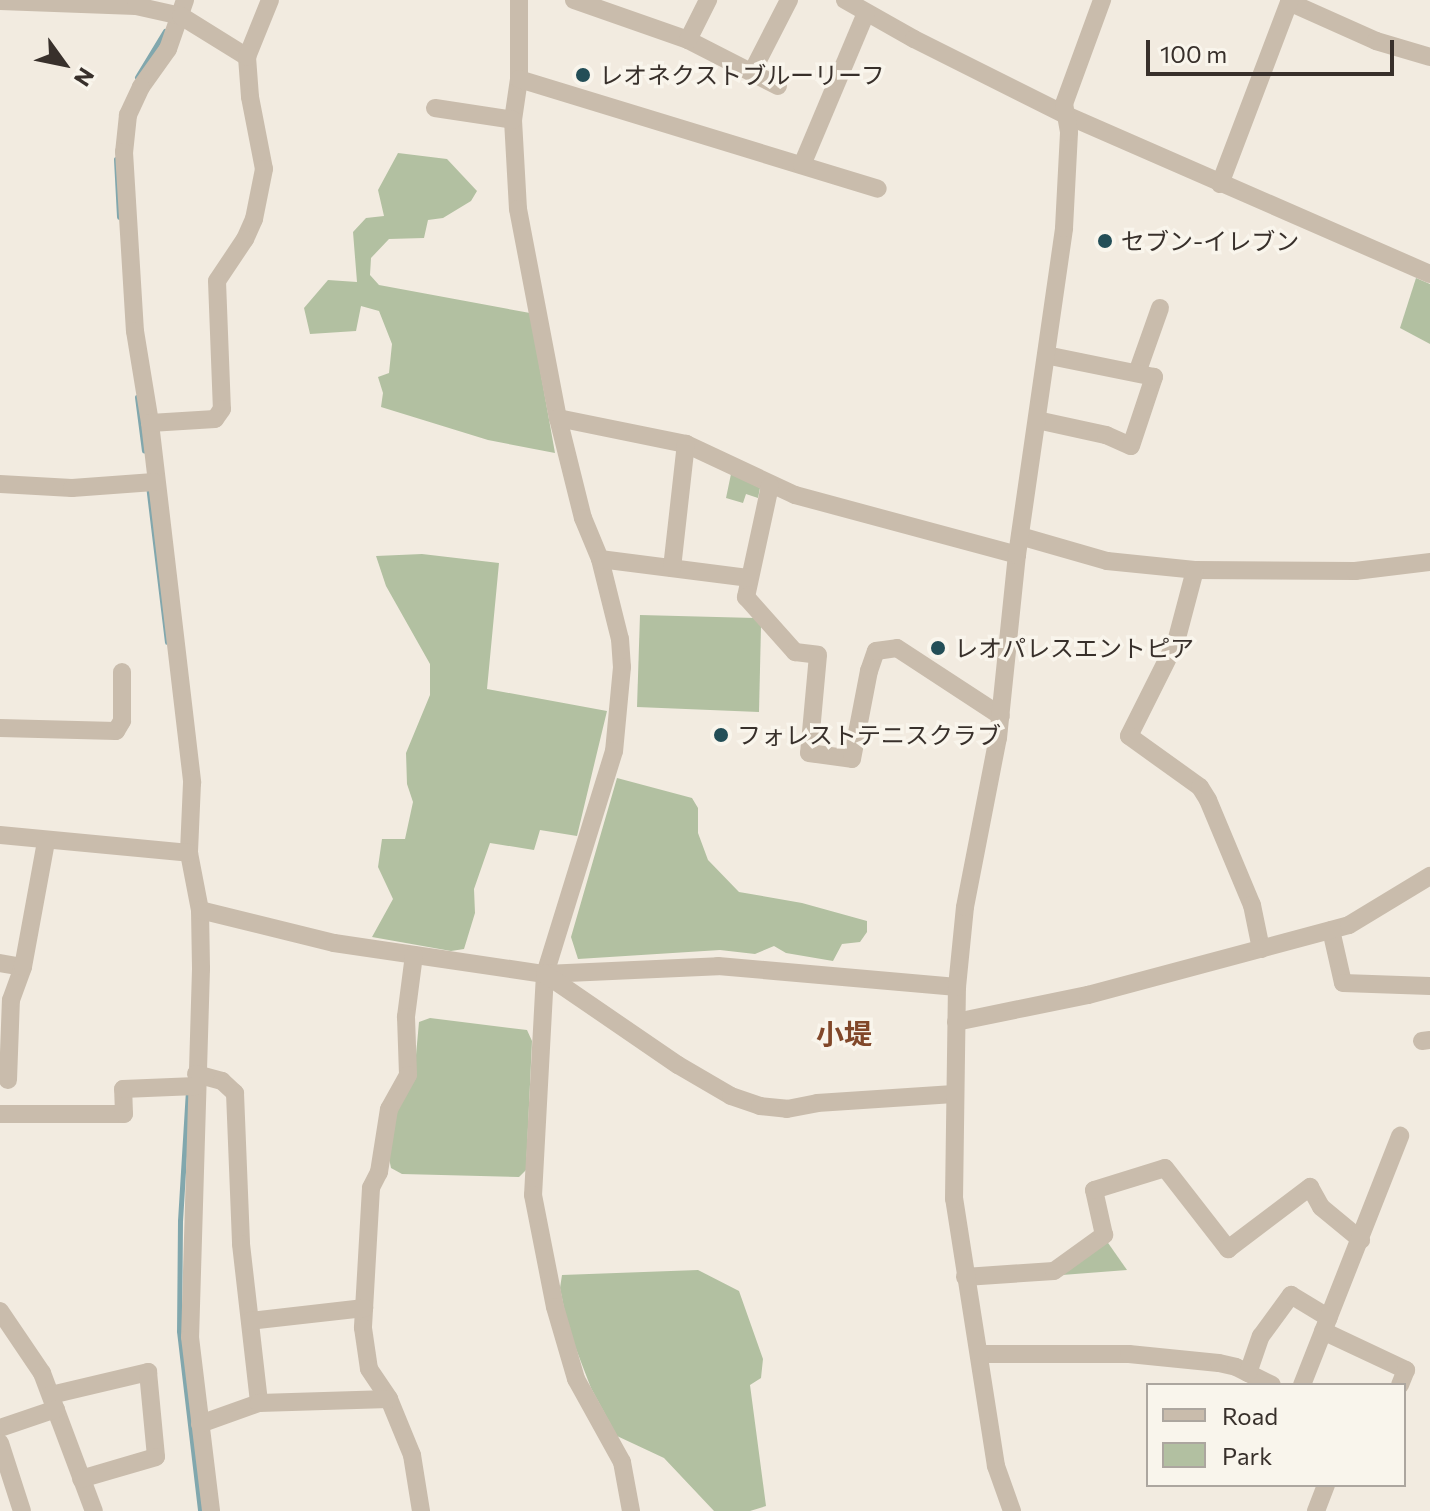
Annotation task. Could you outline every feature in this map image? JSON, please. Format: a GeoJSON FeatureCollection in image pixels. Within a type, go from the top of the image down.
{"type":"FeatureCollection","features":[{"type":"Feature","properties":{"kind":"street"},"geometry":{"type":"LineString","coordinates":[[150,423],[215,419],[222,409],[217,281],[245,239],[254,219],[264,169],[250,97],[247,57],[270,0]]}},
{"type":"Feature","properties":{"kind":"street"},"geometry":{"type":"LineString","coordinates":[[519,0],[519,79],[513,120],[518,209],[558,418],[583,518],[600,559],[620,639],[622,667],[614,751],[545,974],[534,1161],[537,1230],[576,1379],[622,1462],[631,1511]]}},
{"type":"Feature","properties":{"kind":"street"},"geometry":{"type":"LineString","coordinates":[[574,0],[688,40],[778,86]]}},
{"type":"Feature","properties":{"kind":"street"},"geometry":{"type":"LineString","coordinates":[[688,40],[708,0]]}},
{"type":"Feature","properties":{"kind":"street"},"geometry":{"type":"LineString","coordinates":[[752,72],[789,0]]}},
{"type":"Feature","properties":{"kind":"street"},"geometry":{"type":"LineString","coordinates":[[845,0],[1066,115],[1430,274]]}},
{"type":"Feature","properties":{"kind":"street"},"geometry":{"type":"LineString","coordinates":[[1012,1511],[996,1466],[954,1199],[957,987],[965,907],[1001,716],[1019,546],[1064,228],[1069,132],[1064,104],[1102,0]]}},
{"type":"Feature","properties":{"kind":"street"},"geometry":{"type":"LineString","coordinates":[[0,1],[183,8],[247,57]]}},
{"type":"Feature","properties":{"kind":"street"},"geometry":{"type":"LineString","coordinates":[[1220,184],[1290,1],[1376,41],[1430,57]]}},
{"type":"Feature","properties":{"kind":"street"},"geometry":{"type":"LineString","coordinates":[[183,8],[168,49],[141,87],[128,115],[124,152],[131,286],[192,783],[189,853],[200,910],[190,1337],[211,1511]]}},
{"type":"Feature","properties":{"kind":"street"},"geometry":{"type":"LineString","coordinates":[[802,165],[866,13]]}},
{"type":"Feature","properties":{"kind":"street"},"geometry":{"type":"LineString","coordinates":[[519,79],[878,189]]}},
{"type":"Feature","properties":{"kind":"street"},"geometry":{"type":"LineString","coordinates":[[435,108],[513,120]]}},
{"type":"Feature","properties":{"kind":"street"},"geometry":{"type":"LineString","coordinates":[[1137,373],[1160,308]]}},
{"type":"Feature","properties":{"kind":"street"},"geometry":{"type":"LineString","coordinates":[[1037,420],[1106,435],[1131,446],[1154,377],[1046,355]]}},
{"type":"Feature","properties":{"kind":"street"},"geometry":{"type":"LineString","coordinates":[[558,418],[686,444],[770,486],[1019,546],[1107,561],[1195,570],[1355,571],[1430,562]]}},
{"type":"Feature","properties":{"kind":"street"},"geometry":{"type":"LineString","coordinates":[[672,568],[686,444]]}},
{"type":"Feature","properties":{"kind":"street"},"geometry":{"type":"LineString","coordinates":[[0,484],[72,488],[154,482]]}},
{"type":"Feature","properties":{"kind":"street"},"geometry":{"type":"LineString","coordinates":[[770,486],[746,597],[795,652],[818,655],[809,753],[852,759],[869,671],[876,651],[897,648],[1001,716]]}},
{"type":"Feature","properties":{"kind":"street"},"geometry":{"type":"LineString","coordinates":[[600,559],[748,578]]}},
{"type":"Feature","properties":{"kind":"street"},"geometry":{"type":"LineString","coordinates":[[1195,570],[1176,642],[1129,736],[1200,787],[1252,905],[1261,949]]}},
{"type":"Feature","properties":{"kind":"street"},"geometry":{"type":"LineString","coordinates":[[0,728],[116,731],[122,721],[122,672]]}},
{"type":"Feature","properties":{"kind":"street"},"geometry":{"type":"LineString","coordinates":[[0,835],[46,842],[189,853]]}},
{"type":"Feature","properties":{"kind":"street"},"geometry":{"type":"LineString","coordinates":[[8,1080],[11,1000],[23,967],[46,842]]}},
{"type":"Feature","properties":{"kind":"street"},"geometry":{"type":"LineString","coordinates":[[956,1022],[1015,1012],[1349,925],[1430,876]]}},
{"type":"Feature","properties":{"kind":"street"},"geometry":{"type":"LineString","coordinates":[[200,910],[334,943],[545,974],[718,966],[957,987]]}},
{"type":"Feature","properties":{"kind":"street"},"geometry":{"type":"LineString","coordinates":[[1331,930],[1343,983],[1430,986]]}},
{"type":"Feature","properties":{"kind":"street"},"geometry":{"type":"LineString","coordinates":[[414,955],[406,1017],[408,1075],[389,1109],[379,1172],[371,1188],[364,1308],[369,1369],[389,1399],[412,1455],[421,1511]]}},
{"type":"Feature","properties":{"kind":"street"},"geometry":{"type":"LineString","coordinates":[[0,963],[23,967]]}},
{"type":"Feature","properties":{"kind":"street"},"geometry":{"type":"LineString","coordinates":[[545,974],[678,1065],[731,1096],[760,1106],[787,1109],[817,1103],[954,1094]]}},
{"type":"Feature","properties":{"kind":"street"},"geometry":{"type":"LineString","coordinates":[[0,1114],[124,1114],[123,1089],[196,1080],[222,1081],[235,1093],[239,1205],[259,1403]]}},
{"type":"Feature","properties":{"kind":"street"},"geometry":{"type":"LineString","coordinates":[[1303,1383],[1400,1136]]}},
{"type":"Feature","properties":{"kind":"street"},"geometry":{"type":"LineString","coordinates":[[965,1277],[1054,1271],[1104,1235],[1094,1190],[1165,1168],[1228,1249],[1310,1187],[1321,1207],[1361,1240]]}},
{"type":"Feature","properties":{"kind":"street"},"geometry":{"type":"LineString","coordinates":[[1248,1373],[1261,1336],[1291,1295],[1326,1324],[1406,1370],[1401,1383]]}},
{"type":"Feature","properties":{"kind":"street"},"geometry":{"type":"LineString","coordinates":[[250,1321],[364,1308]]}},
{"type":"Feature","properties":{"kind":"street"},"geometry":{"type":"LineString","coordinates":[[0,1311],[34,1357],[94,1511]]}},
{"type":"Feature","properties":{"kind":"street"},"geometry":{"type":"LineString","coordinates":[[979,1354],[1129,1354],[1219,1363],[1268,1383]]}},
{"type":"Feature","properties":{"kind":"street"},"geometry":{"type":"LineString","coordinates":[[0,1428],[54,1402],[148,1372],[156,1457],[81,1479]]}},
{"type":"Feature","properties":{"kind":"street"},"geometry":{"type":"LineString","coordinates":[[200,1424],[259,1403],[389,1399]]}},
{"type":"Feature","properties":{"kind":"street"},"geometry":{"type":"LineString","coordinates":[[0,1443],[22,1511]]}},
{"type":"Feature","properties":{"kind":"street"},"geometry":{"type":"LineString","coordinates":[[1316,1511],[1325,1487]]}},
{"type":"Feature","properties":{"kind":"green space"},"geometry":{"type":"Polygon","coordinates":[[[398,153],[447,159],[477,191],[471,201],[443,218],[428,220],[424,238],[389,239],[371,258],[370,275],[379,285],[530,313],[555,453],[488,440],[381,407],[383,393],[378,377],[389,373],[392,344],[379,311],[361,306],[356,331],[310,334],[304,308],[328,280],[357,282],[353,232],[366,218],[384,216],[378,190],[398,153]]]}},
{"type":"Feature","properties":{"kind":"green space"},"geometry":{"type":"Polygon","coordinates":[[[1416,278],[1430,284],[1430,344],[1400,328],[1416,278]]]}},
{"type":"Feature","properties":{"kind":"green space"},"geometry":{"type":"Polygon","coordinates":[[[731,474],[760,488],[758,498],[746,494],[743,503],[726,498],[731,474]]]}},
{"type":"Feature","properties":{"kind":"green space"},"geometry":{"type":"Polygon","coordinates":[[[422,554],[499,563],[487,689],[607,711],[577,836],[540,830],[534,850],[490,843],[474,889],[475,913],[464,949],[451,951],[372,937],[393,899],[378,867],[382,839],[405,839],[413,802],[407,784],[406,753],[430,695],[430,664],[386,586],[376,556],[422,554]]]}},
{"type":"Feature","properties":{"kind":"green space"},"geometry":{"type":"Polygon","coordinates":[[[640,615],[755,618],[761,626],[759,712],[637,707],[640,615]]]}},
{"type":"Feature","properties":{"kind":"green space"},"geometry":{"type":"Polygon","coordinates":[[[617,778],[692,798],[698,808],[698,833],[708,860],[739,892],[802,903],[867,921],[867,932],[860,942],[842,944],[833,961],[786,953],[774,946],[755,954],[720,950],[578,959],[571,937],[617,778]]]}},
{"type":"Feature","properties":{"kind":"green space"},"geometry":{"type":"Polygon","coordinates":[[[430,1018],[527,1030],[532,1041],[526,1170],[519,1177],[402,1174],[391,1168],[389,1158],[395,1113],[414,1077],[419,1022],[430,1018]]]}},
{"type":"Feature","properties":{"kind":"green space"},"geometry":{"type":"Polygon","coordinates":[[[1106,1240],[1127,1270],[1062,1275],[1106,1240]]]}},
{"type":"Feature","properties":{"kind":"green space"},"geometry":{"type":"Polygon","coordinates":[[[698,1270],[739,1291],[763,1359],[761,1378],[750,1385],[766,1506],[750,1511],[714,1511],[664,1458],[617,1436],[591,1388],[568,1328],[560,1288],[562,1275],[698,1270]]]}},
{"type":"Feature","properties":{"kind":"waterway"},"geometry":{"type":"LineString","coordinates":[[137,77],[165,31]]}},
{"type":"Feature","properties":{"kind":"waterway"},"geometry":{"type":"LineString","coordinates":[[116,159],[119,217]]}},
{"type":"Feature","properties":{"kind":"waterway"},"geometry":{"type":"LineString","coordinates":[[137,397],[144,451]]}},
{"type":"Feature","properties":{"kind":"waterway"},"geometry":{"type":"LineString","coordinates":[[148,485],[167,642]]}},
{"type":"Feature","properties":{"kind":"waterway"},"geometry":{"type":"LineString","coordinates":[[188,1090],[180,1221],[179,1331],[200,1511]]}},
{"type":"Feature","properties":{"kind":"place","name":"レオネクストブルーリーフ"},"geometry":{"type":"Point","coordinates":[583,75]}},
{"type":"Feature","properties":{"kind":"place","name":"セブン-イレブン"},"geometry":{"type":"Point","coordinates":[1105,241]}},
{"type":"Feature","properties":{"kind":"place","name":"レオパレスエントピア"},"geometry":{"type":"Point","coordinates":[938,648]}},
{"type":"Feature","properties":{"kind":"place","name":"フォレストテニスクラブ"},"geometry":{"type":"Point","coordinates":[721,735]}},
{"type":"Feature","properties":{"kind":"district","name":"小堤"},"geometry":{"type":"Point","coordinates":[844,1033]}}]}
